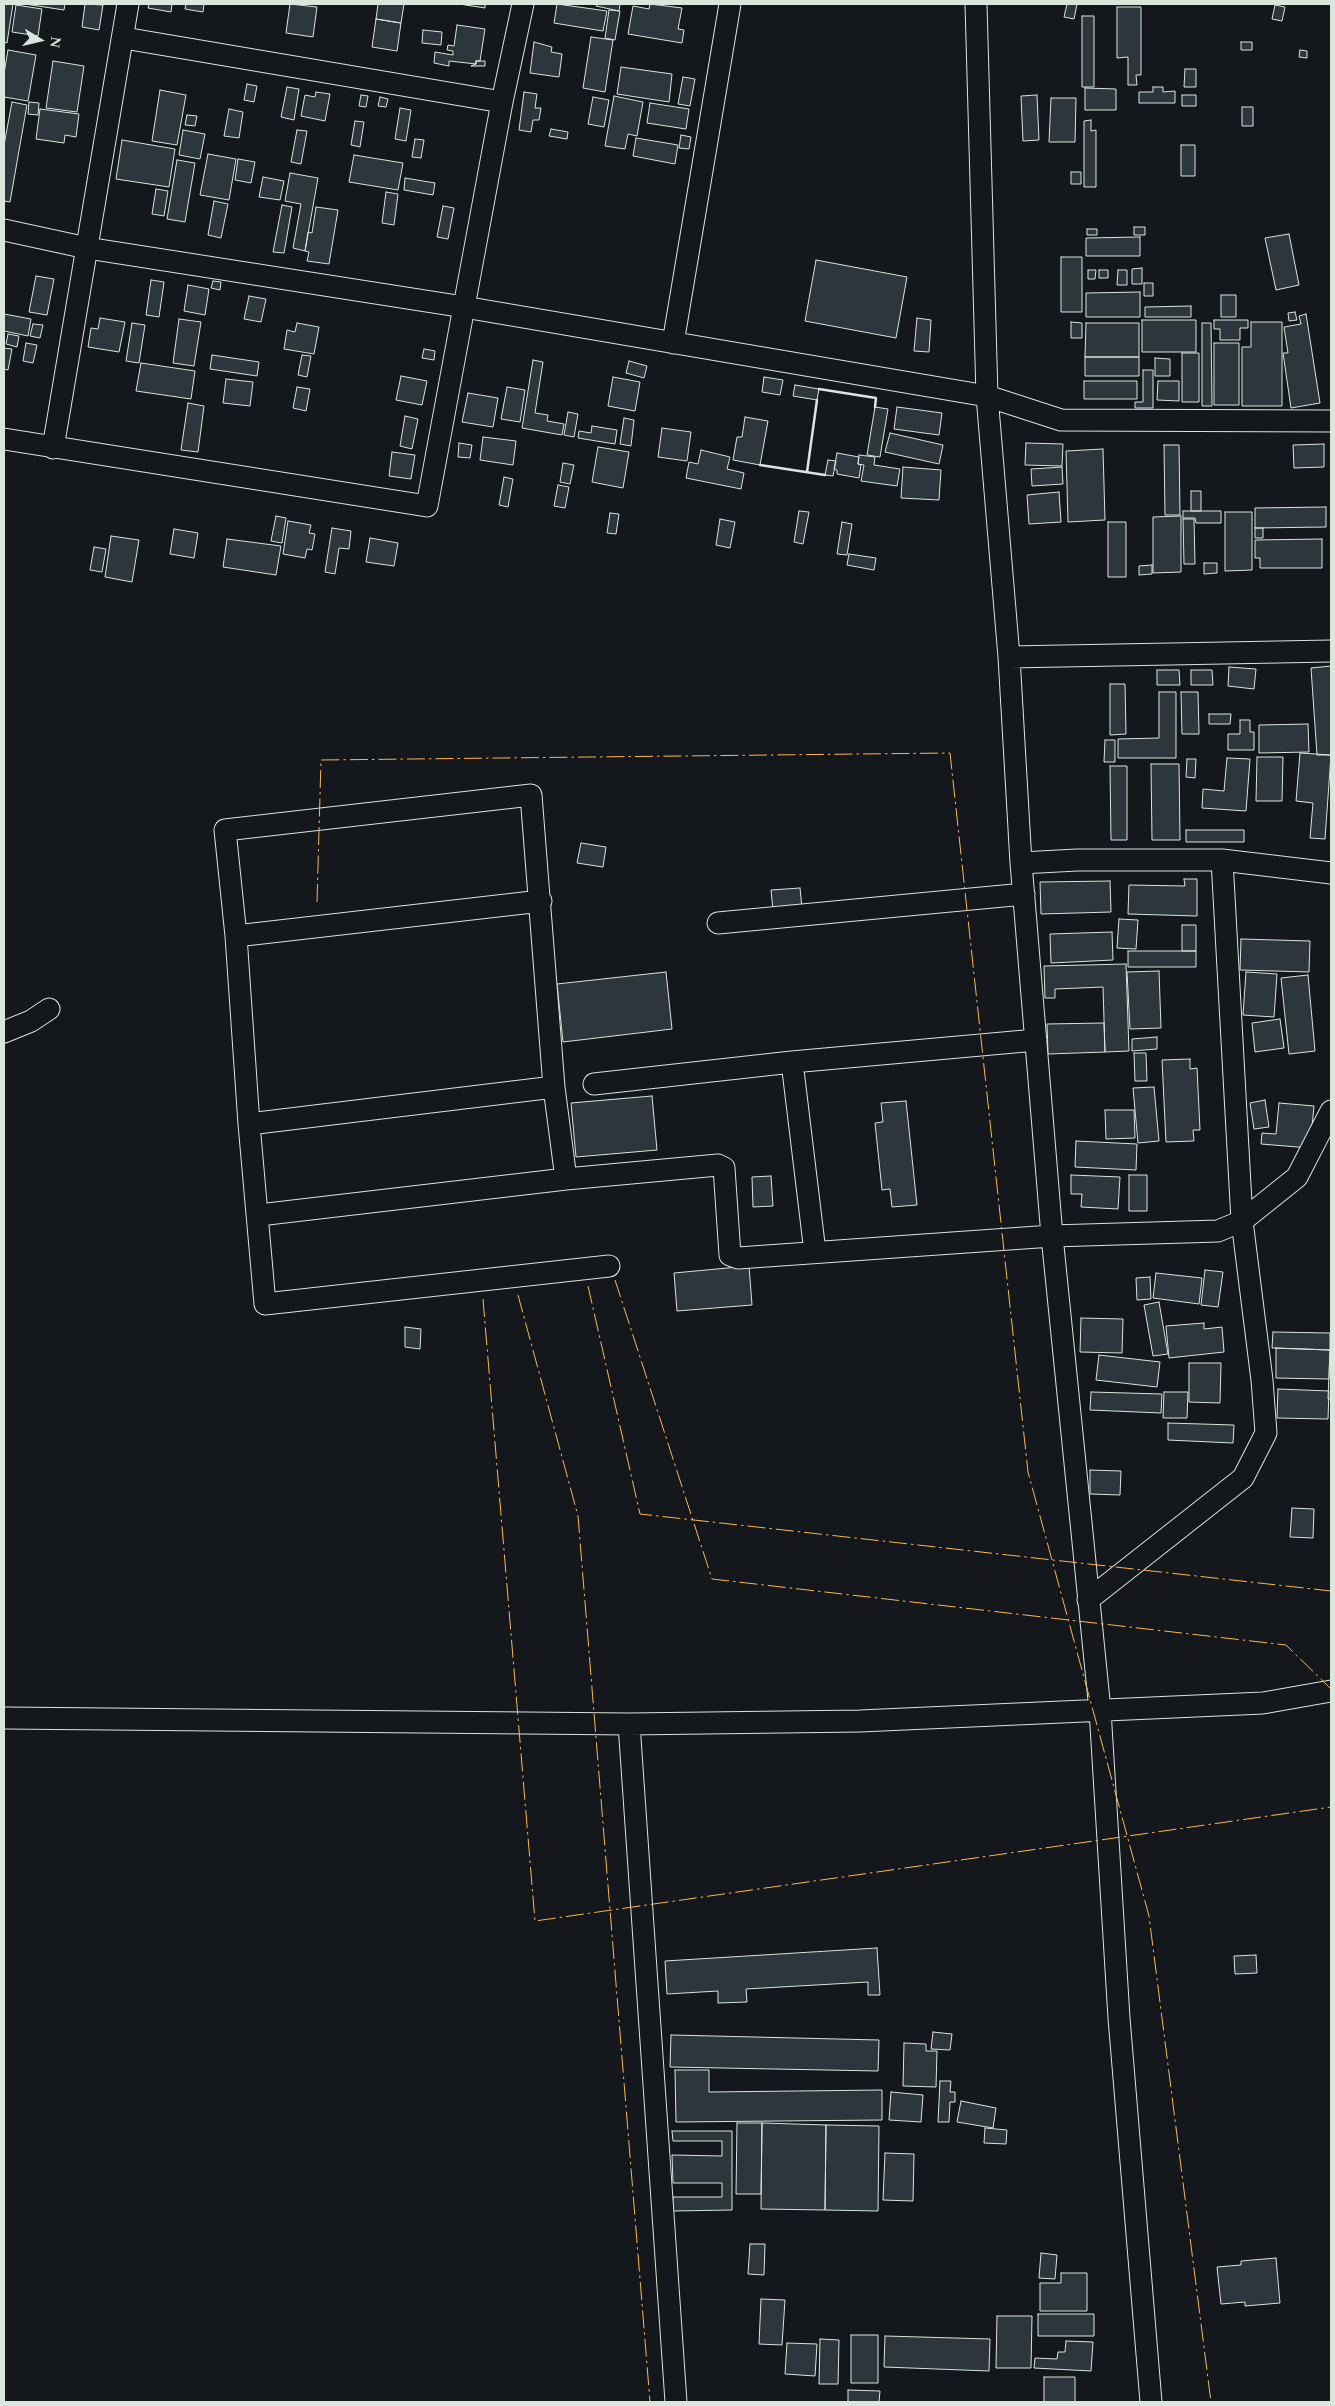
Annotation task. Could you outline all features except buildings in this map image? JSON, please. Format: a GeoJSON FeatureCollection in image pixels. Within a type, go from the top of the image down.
{"type":"FeatureCollection","features":[{"type":"Feature","properties":{"kind":"street"},"geometry":{"type":"LineString","coordinates":[[53,448],[124,38],[128,4]]}},
{"type":"Feature","properties":{"kind":"street"},"geometry":{"type":"LineString","coordinates":[[4,439],[427,506],[502,102],[523,4]]}},
{"type":"Feature","properties":{"kind":"street"},"geometry":{"type":"LineString","coordinates":[[673,343],[730,4]]}},
{"type":"Feature","properties":{"kind":"street"},"geometry":{"type":"LineString","coordinates":[[976,4],[987,396],[1009,657],[1021,862],[1052,1236],[1100,1710],[1119,2018],[1151,2402]]}},
{"type":"Feature","properties":{"kind":"street"},"geometry":{"type":"LineString","coordinates":[[124,38],[502,102]]}},
{"type":"Feature","properties":{"kind":"street"},"geometry":{"type":"LineString","coordinates":[[4,230],[87,248],[464,307],[987,396],[1061,420],[1331,422]]}},
{"type":"Feature","properties":{"kind":"street"},"geometry":{"type":"LineString","coordinates":[[1009,657],[1331,651]]}},
{"type":"Feature","properties":{"kind":"street"},"geometry":{"type":"LineString","coordinates":[[566,1179],[554,1087],[541,901],[531,795],[225,830],[236,936],[249,1124],[259,1215],[265,1304],[608,1266]]}},
{"type":"Feature","properties":{"kind":"street"},"geometry":{"type":"LineString","coordinates":[[1021,862],[1222,860],[1331,873]]}},
{"type":"Feature","properties":{"kind":"street"},"geometry":{"type":"LineString","coordinates":[[1088,1600],[1242,1478],[1266,1433],[1262,1380],[1242,1221],[1222,860]]}},
{"type":"Feature","properties":{"kind":"street"},"geometry":{"type":"LineString","coordinates":[[718,923],[1024,894]]}},
{"type":"Feature","properties":{"kind":"street"},"geometry":{"type":"LineString","coordinates":[[236,936],[541,901]]}},
{"type":"Feature","properties":{"kind":"street"},"geometry":{"type":"LineString","coordinates":[[4,1032],[31,1021],[49,1008]]}},
{"type":"Feature","properties":{"kind":"street"},"geometry":{"type":"LineString","coordinates":[[594,1084],[792,1062],[1036,1040]]}},
{"type":"Feature","properties":{"kind":"street"},"geometry":{"type":"LineString","coordinates":[[792,1062],[814,1252]]}},
{"type":"Feature","properties":{"kind":"street"},"geometry":{"type":"LineString","coordinates":[[249,1124],[554,1087]]}},
{"type":"Feature","properties":{"kind":"street"},"geometry":{"type":"LineString","coordinates":[[259,1215],[566,1179],[718,1165],[724,1168],[730,1255],[738,1258],[1052,1236],[1218,1231],[1242,1221],[1297,1177],[1331,1111]]}},
{"type":"Feature","properties":{"kind":"street"},"geometry":{"type":"LineString","coordinates":[[4,1718],[629,1724],[860,1721],[1263,1703],[1331,1691]]}},
{"type":"Feature","properties":{"kind":"street"},"geometry":{"type":"LineString","coordinates":[[629,1724],[676,2402]]}},
{"type":"Feature","properties":{"kind":"wall"},"geometry":{"type":"LineString","coordinates":[[819,389],[876,398],[875,407]]}},
{"type":"Feature","properties":{"kind":"wall"},"geometry":{"type":"LineString","coordinates":[[807,472],[817,400]]}},
{"type":"Feature","properties":{"kind":"wall"},"geometry":{"type":"LineString","coordinates":[[760,465],[825,475]]}},
{"type":"Feature","properties":{"kind":"power"},"geometry":{"type":"LineString","coordinates":[[317,902],[321,760],[950,753],[1028,1472],[1149,1916],[1211,2402]]}},
{"type":"Feature","properties":{"kind":"power"},"geometry":{"type":"LineString","coordinates":[[615,1280],[712,1579],[1286,1645],[1331,1689]]}},
{"type":"Feature","properties":{"kind":"power"},"geometry":{"type":"LineString","coordinates":[[588,1286],[640,1514],[1331,1591]]}},
{"type":"Feature","properties":{"kind":"power"},"geometry":{"type":"LineString","coordinates":[[518,1295],[578,1516],[650,2402]]}},
{"type":"Feature","properties":{"kind":"power"},"geometry":{"type":"LineString","coordinates":[[483,1299],[535,1921],[1331,1807]]}}]}
